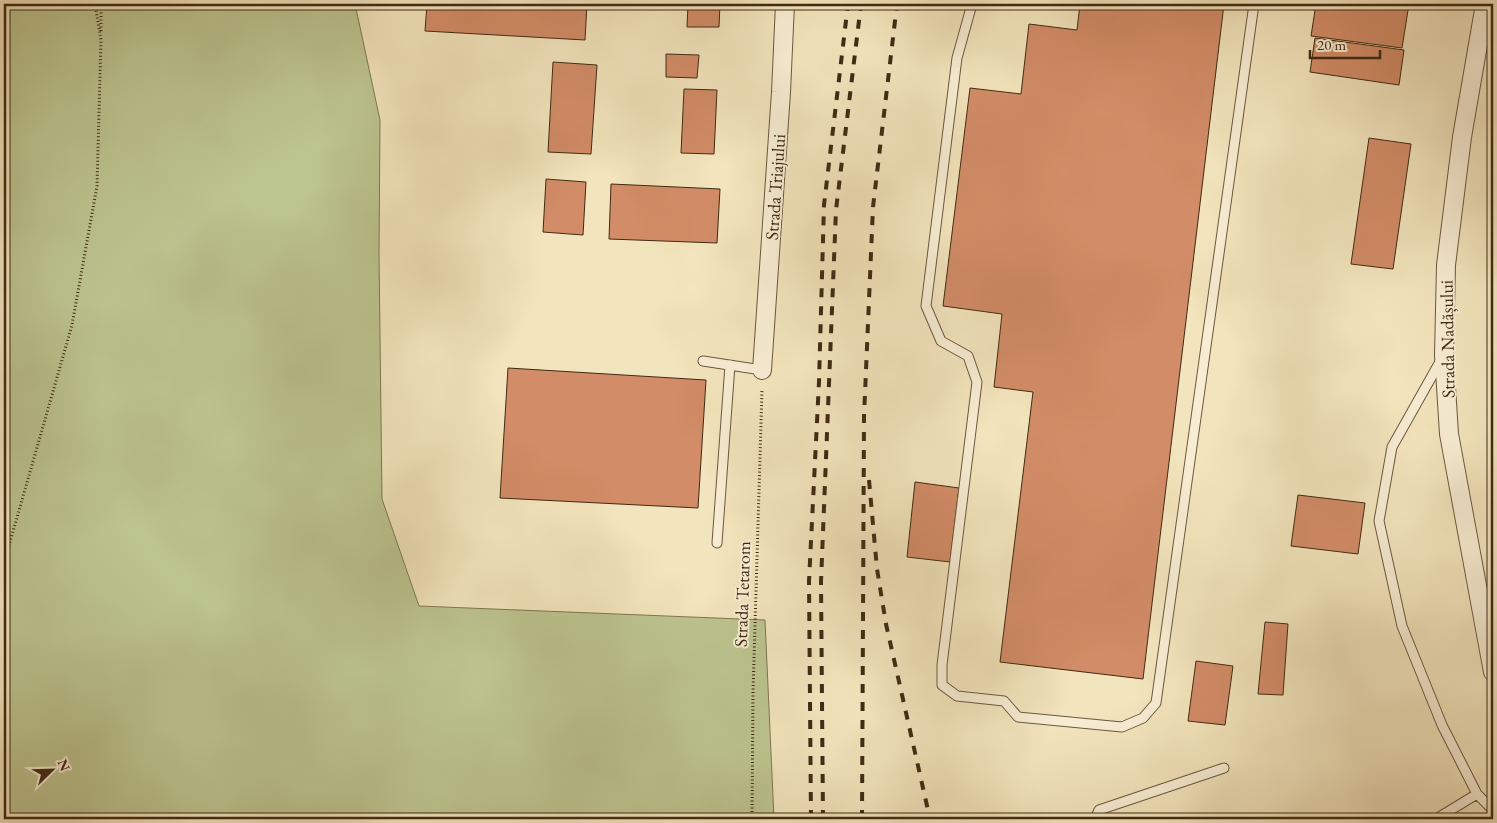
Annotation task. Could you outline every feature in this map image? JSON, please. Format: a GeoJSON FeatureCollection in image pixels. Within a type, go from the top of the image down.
{"type":"FeatureCollection","features":[{"type":"Feature","properties":{"kind":"street","name":"Strada Triajului"},"geometry":{"type":"LineString","coordinates":[[762,370],[781,92],[785,4]]}},
{"type":"Feature","properties":{"kind":"street","name":"Strada Nadășului"},"geometry":{"type":"LineString","coordinates":[[1485,4],[1462,137],[1446,265],[1444,355],[1449,434],[1493,672]]}},
{"type":"Feature","properties":{"kind":"lane"},"geometry":{"type":"LineString","coordinates":[[972,4],[957,58],[926,306],[941,341],[968,356],[977,382],[942,665],[942,685],[957,696],[1004,701],[1018,717],[1122,727],[1143,718],[1156,704],[1254,4]]}},
{"type":"Feature","properties":{"kind":"lane"},"geometry":{"type":"LineString","coordinates":[[1444,355],[1392,447],[1379,521],[1402,626],[1442,725],[1477,794],[1493,810]]}},
{"type":"Feature","properties":{"kind":"lane"},"geometry":{"type":"LineString","coordinates":[[703,361],[762,370]]}},
{"type":"Feature","properties":{"kind":"lane"},"geometry":{"type":"LineString","coordinates":[[717,543],[730,365]]}},
{"type":"Feature","properties":{"kind":"lane"},"geometry":{"type":"LineString","coordinates":[[1095,819],[1100,810],[1224,768]]}},
{"type":"Feature","properties":{"kind":"lane"},"geometry":{"type":"LineString","coordinates":[[1436,819],[1477,794]]}},
{"type":"Feature","properties":{"kind":"path"},"geometry":{"type":"LineString","coordinates":[[95,4],[100,40]]}},
{"type":"Feature","properties":{"kind":"path"},"geometry":{"type":"LineString","coordinates":[[4,563],[72,324],[94,205],[97,186],[101,4]]}},
{"type":"Feature","properties":{"kind":"path","name":"Strada Tetarom"},"geometry":{"type":"LineString","coordinates":[[752,819],[753,693],[762,370]]}},
{"type":"Feature","properties":{"kind":"green space"},"geometry":{"type":"Polygon","coordinates":[[[4,4],[355,4],[380,120],[379,254],[382,499],[419,606],[765,620],[774,819],[4,819],[4,4]]]}},
{"type":"Feature","properties":{"kind":"building"},"geometry":{"type":"Polygon","coordinates":[[[427,4],[587,4],[585,40],[425,31],[427,4]]]}},
{"type":"Feature","properties":{"kind":"building"},"geometry":{"type":"Polygon","coordinates":[[[688,4],[720,4],[719,27],[687,27],[688,4]]]}},
{"type":"Feature","properties":{"kind":"building"},"geometry":{"type":"Polygon","coordinates":[[[1080,4],[1224,4],[1143,679],[1000,662],[1033,392],[994,387],[1002,314],[943,306],[970,88],[1021,94],[1029,24],[1077,30],[1080,4]]]}},
{"type":"Feature","properties":{"kind":"building"},"geometry":{"type":"Polygon","coordinates":[[[1316,4],[1409,4],[1402,48],[1311,36],[1316,4]]]}},
{"type":"Feature","properties":{"kind":"building"},"geometry":{"type":"Polygon","coordinates":[[[1315,38],[1404,50],[1399,85],[1310,72],[1315,38]]]}},
{"type":"Feature","properties":{"kind":"building"},"geometry":{"type":"Polygon","coordinates":[[[666,54],[699,55],[697,78],[666,77],[666,54]]]}},
{"type":"Feature","properties":{"kind":"building"},"geometry":{"type":"Polygon","coordinates":[[[553,62],[597,65],[591,154],[548,152],[553,62]]]}},
{"type":"Feature","properties":{"kind":"building"},"geometry":{"type":"Polygon","coordinates":[[[684,89],[717,90],[714,154],[681,153],[684,89]]]}},
{"type":"Feature","properties":{"kind":"building"},"geometry":{"type":"Polygon","coordinates":[[[1369,138],[1411,144],[1393,269],[1351,264],[1369,138]]]}},
{"type":"Feature","properties":{"kind":"building"},"geometry":{"type":"Polygon","coordinates":[[[546,179],[586,182],[583,235],[543,232],[546,179]]]}},
{"type":"Feature","properties":{"kind":"building"},"geometry":{"type":"Polygon","coordinates":[[[611,184],[720,189],[717,243],[609,239],[611,184]]]}},
{"type":"Feature","properties":{"kind":"building"},"geometry":{"type":"Polygon","coordinates":[[[508,368],[706,380],[698,508],[500,498],[508,368]]]}},
{"type":"Feature","properties":{"kind":"building"},"geometry":{"type":"Polygon","coordinates":[[[915,482],[959,488],[950,562],[907,557],[915,482]]]}},
{"type":"Feature","properties":{"kind":"building"},"geometry":{"type":"Polygon","coordinates":[[[1298,495],[1365,503],[1358,554],[1291,546],[1298,495]]]}},
{"type":"Feature","properties":{"kind":"building"},"geometry":{"type":"Polygon","coordinates":[[[1265,622],[1288,624],[1283,695],[1258,694],[1265,622]]]}},
{"type":"Feature","properties":{"kind":"building"},"geometry":{"type":"Polygon","coordinates":[[[1196,661],[1233,666],[1225,725],[1188,721],[1196,661]]]}},
{"type":"Feature","properties":{"kind":"railway"},"geometry":{"type":"LineString","coordinates":[[811,819],[809,581],[819,382],[824,205],[848,4]]}},
{"type":"Feature","properties":{"kind":"railway"},"geometry":{"type":"LineString","coordinates":[[823,819],[821,582],[836,210],[861,4]]}},
{"type":"Feature","properties":{"kind":"railway"},"geometry":{"type":"LineString","coordinates":[[862,819],[864,417],[873,207],[897,4]]}},
{"type":"Feature","properties":{"kind":"railway"},"geometry":{"type":"LineString","coordinates":[[869,480],[877,569],[886,624],[930,819]]}}]}
